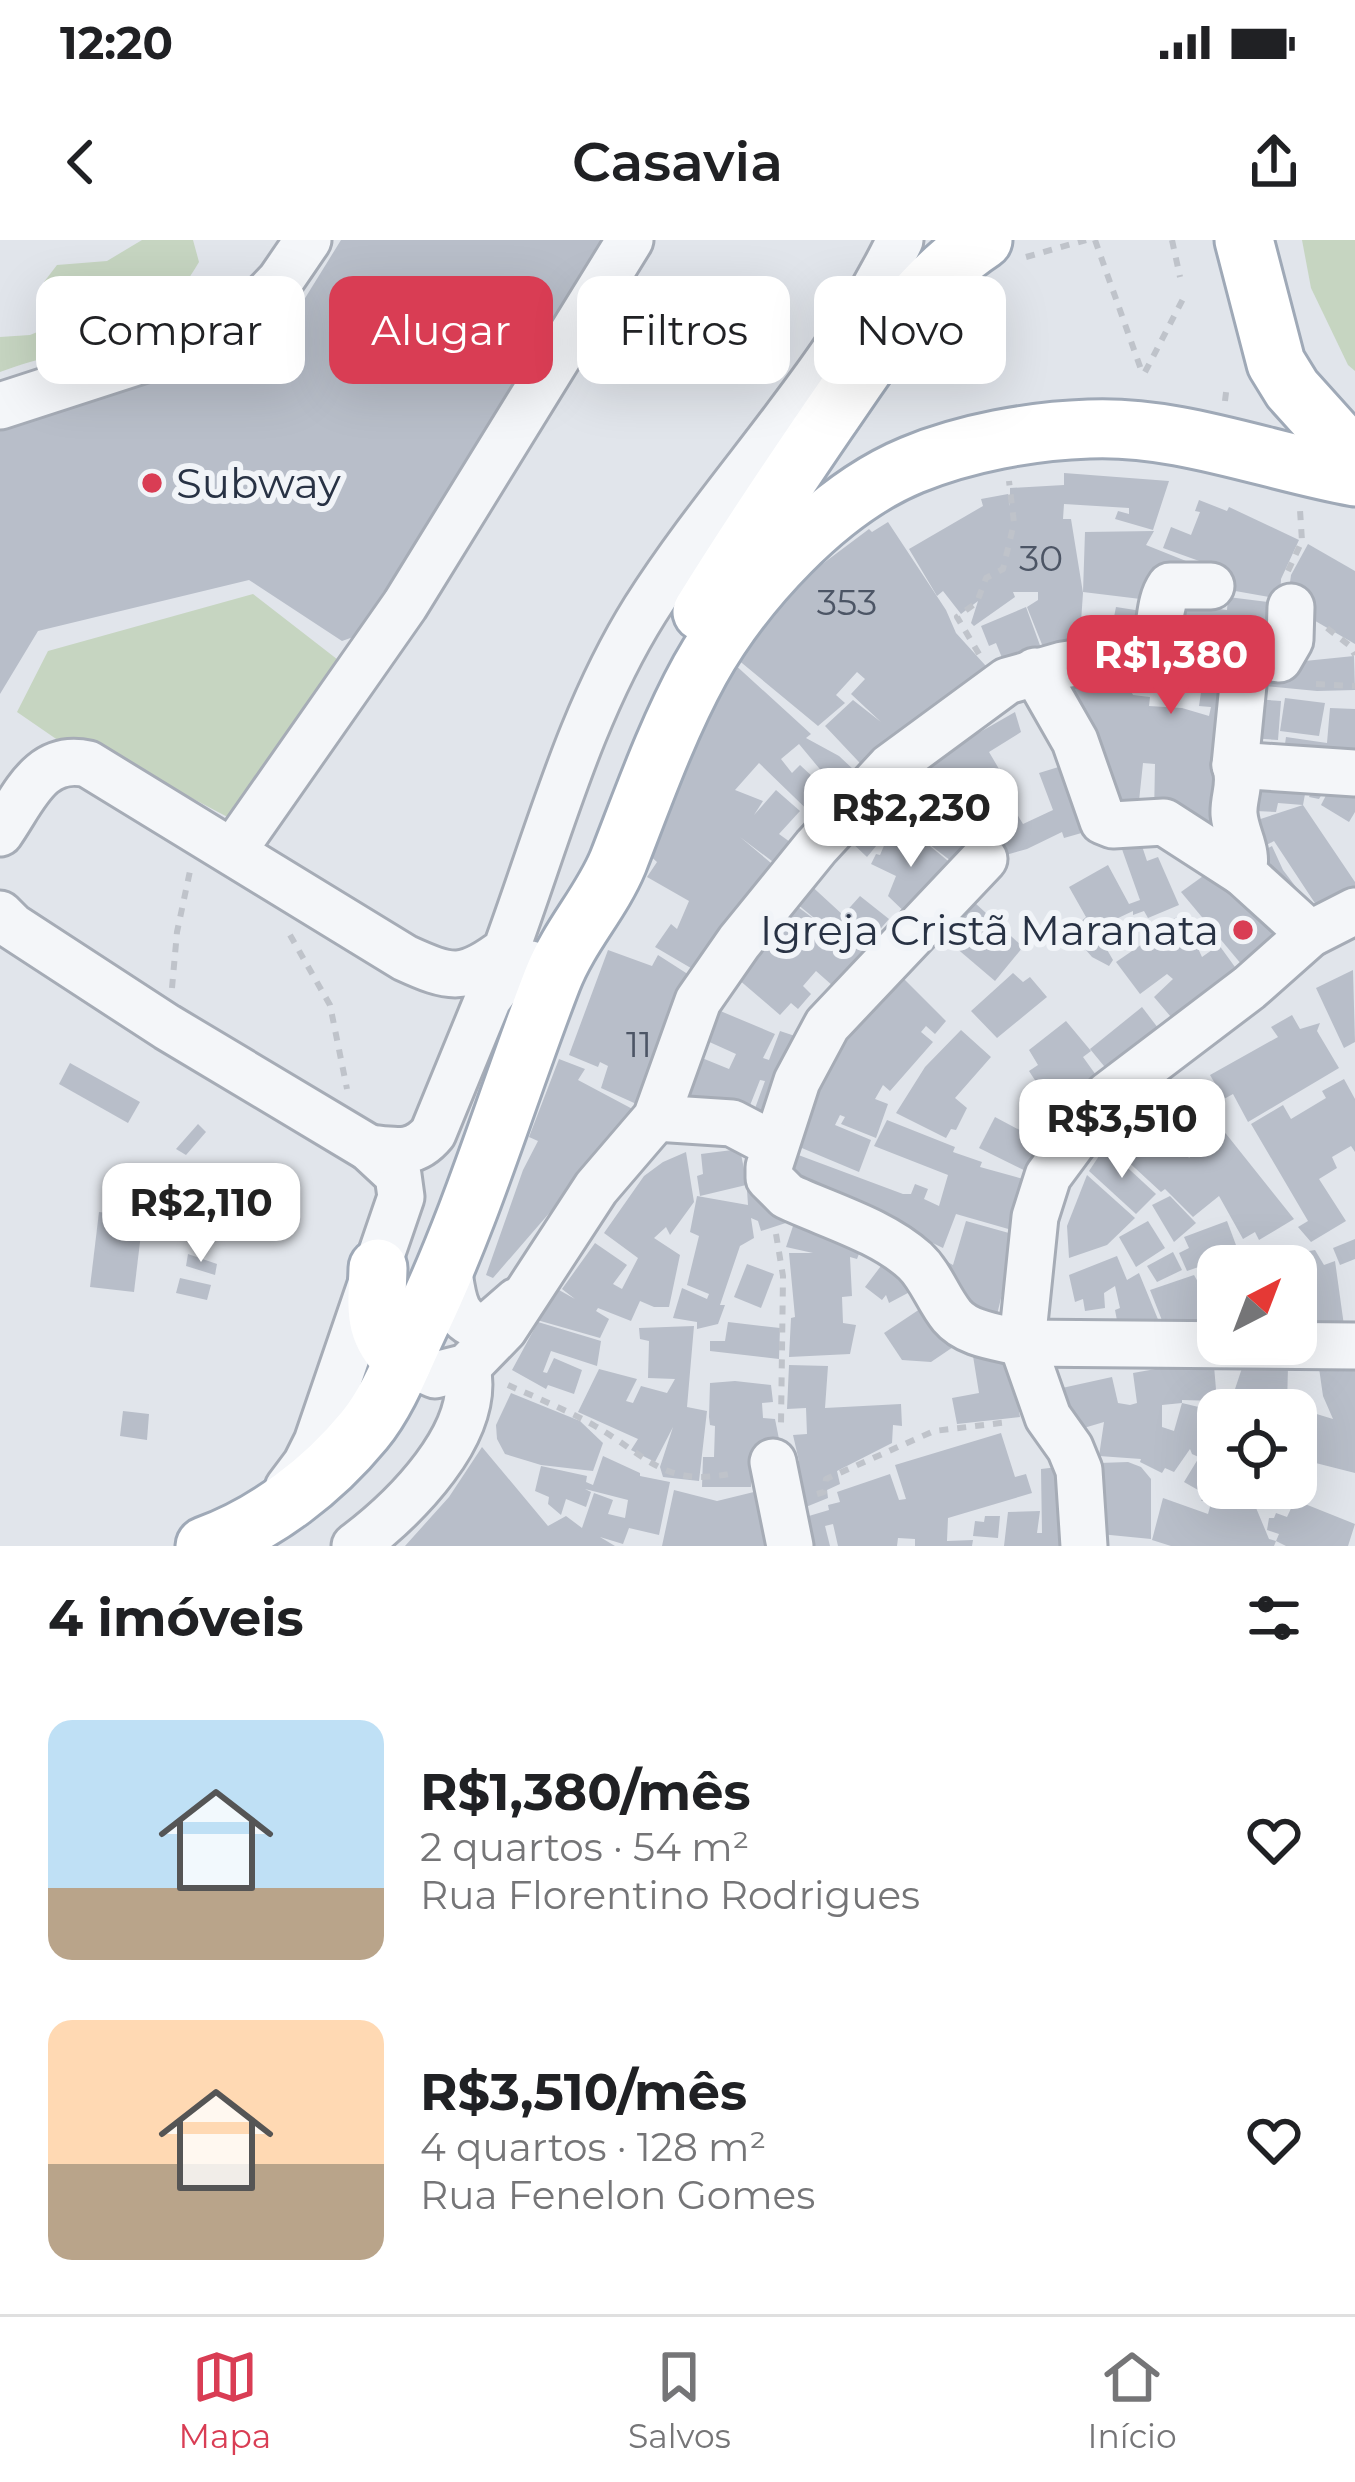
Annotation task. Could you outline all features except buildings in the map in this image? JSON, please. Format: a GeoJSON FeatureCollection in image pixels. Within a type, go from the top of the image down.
{"type":"FeatureCollection","features":[{"type":"Feature","properties":{"kind":"main road"},"geometry":{"type":"LineString","coordinates":[[205,1546],[263,1519],[328,1469],[367,1426],[448,1266],[565,947],[587,861],[666,670],[752,531],[897,320],[949,262],[983,240]]}},
{"type":"Feature","properties":{"kind":"main road"},"geometry":{"type":"LineString","coordinates":[[1244,240],[1276,363],[1292,389],[1355,459]]}},
{"type":"Feature","properties":{"kind":"main road"},"geometry":{"type":"LineString","coordinates":[[565,947],[613,873],[700,670],[747,598],[811,533],[852,500],[910,466],[1004,439],[1089,428],[1175,434],[1280,463],[1355,477]]}},
{"type":"Feature","properties":{"kind":"main road"},"geometry":{"type":"LineString","coordinates":[[378,1268],[377,1326],[387,1346],[403,1361]]}},
{"type":"Feature","properties":{"kind":"street"},"geometry":{"type":"LineString","coordinates":[[0,406],[212,337],[250,312],[271,261],[308,240]]}},
{"type":"Feature","properties":{"kind":"street"},"geometry":{"type":"LineString","coordinates":[[217,842],[405,605],[630,240]]}},
{"type":"Feature","properties":{"kind":"street"},"geometry":{"type":"LineString","coordinates":[[0,833],[41,774],[56,763],[88,764],[405,958],[445,976],[483,968],[506,950],[597,701],[643,614],[693,538],[838,347],[900,240]]}},
{"type":"Feature","properties":{"kind":"street"},"geometry":{"type":"LineString","coordinates":[[403,1361],[435,1375],[467,1367],[504,1329],[596,1188],[656,1118],[698,1001],[739,942],[890,767],[1021,676],[1149,652],[1156,643],[1163,596],[1170,586],[1211,586]]}},
{"type":"Feature","properties":{"kind":"street"},"geometry":{"type":"LineString","coordinates":[[1245,866],[1233,811],[1246,655],[1279,659],[1290,640],[1292,607]]}},
{"type":"Feature","properties":{"kind":"street"},"geometry":{"type":"LineString","coordinates":[[1021,676],[1075,741],[1103,821],[1113,825],[1164,822],[1339,922],[1108,1096],[1048,1176],[1035,1217],[1022,1343],[1048,1417],[1079,1470],[1084,1546]]}},
{"type":"Feature","properties":{"kind":"street"},"geometry":{"type":"LineString","coordinates":[[1235,765],[1355,773]]}},
{"type":"Feature","properties":{"kind":"street"},"geometry":{"type":"LineString","coordinates":[[984,860],[827,1025],[797,1081],[774,1145],[769,1178],[787,1196],[892,1245],[917,1262],[952,1316],[968,1329],[1022,1343],[1355,1346]]}},
{"type":"Feature","properties":{"kind":"street"},"geometry":{"type":"LineString","coordinates":[[0,914],[167,1027],[358,1142],[398,1175],[401,1185],[378,1268],[312,1453],[263,1519]]}},
{"type":"Feature","properties":{"kind":"street"},"geometry":{"type":"LineString","coordinates":[[358,1142],[406,1153],[424,1144],[433,1133],[488,999],[502,980],[565,947]]}},
{"type":"Feature","properties":{"kind":"street"},"geometry":{"type":"LineString","coordinates":[[656,1118],[732,1123],[774,1145]]}},
{"type":"Feature","properties":{"kind":"street"},"geometry":{"type":"LineString","coordinates":[[448,1266],[454,1310],[470,1325],[486,1328],[532,1286]]}},
{"type":"Feature","properties":{"kind":"street"},"geometry":{"type":"LineString","coordinates":[[355,1546],[441,1458],[461,1425],[472,1388],[467,1367]]}},
{"type":"Feature","properties":{"kind":"path"},"geometry":{"type":"LineString","coordinates":[[1096,240],[1143,375],[1184,297]]}},
{"type":"Feature","properties":{"kind":"path"},"geometry":{"type":"LineString","coordinates":[[1172,240],[1180,277]]}},
{"type":"Feature","properties":{"kind":"path"},"geometry":{"type":"LineString","coordinates":[[1009,494],[1014,523],[1003,569],[986,578],[977,602],[958,617],[977,652],[1021,676]]}},
{"type":"Feature","properties":{"kind":"path"},"geometry":{"type":"LineString","coordinates":[[1316,684],[1355,686]]}},
{"type":"Feature","properties":{"kind":"path"},"geometry":{"type":"LineString","coordinates":[[167,1027],[177,932],[217,842]]}},
{"type":"Feature","properties":{"kind":"path"},"geometry":{"type":"LineString","coordinates":[[278,880],[284,927],[302,951],[335,1020],[358,1142]]}},
{"type":"Feature","properties":{"kind":"path"},"geometry":{"type":"LineString","coordinates":[[780,1496],[783,1276],[775,1239],[787,1196]]}},
{"type":"Feature","properties":{"kind":"path"},"geometry":{"type":"LineString","coordinates":[[467,1367],[581,1418],[664,1470],[698,1479],[749,1470],[780,1496],[824,1492],[826,1479],[934,1431],[1048,1417]]}},
{"type":"Feature","properties":{"kind":"green space"},"geometry":{"type":"Polygon","coordinates":[[[142,240],[193,240],[199,262],[190,276],[49,276],[57,265],[107,261],[142,240]]]}},
{"type":"Feature","properties":{"kind":"green space"},"geometry":{"type":"Polygon","coordinates":[[[1302,240],[1355,240],[1355,371],[1311,288],[1302,240]]]}},
{"type":"Feature","properties":{"kind":"green space"},"geometry":{"type":"Polygon","coordinates":[[[36,333],[36,361],[0,372],[0,337],[36,333]]]}},
{"type":"Feature","properties":{"kind":"green space"},"geometry":{"type":"Polygon","coordinates":[[[253,594],[342,663],[235,821],[135,768],[62,743],[17,712],[48,651],[253,594]]]}},
{"type":"Feature","properties":{"kind":"place","name":"Subway"},"geometry":{"type":"Point","coordinates":[152,483]}},
{"type":"Feature","properties":{"kind":"place","name":"Igreja Cristã Maranata"},"geometry":{"type":"Point","coordinates":[1243,930]}}]}
